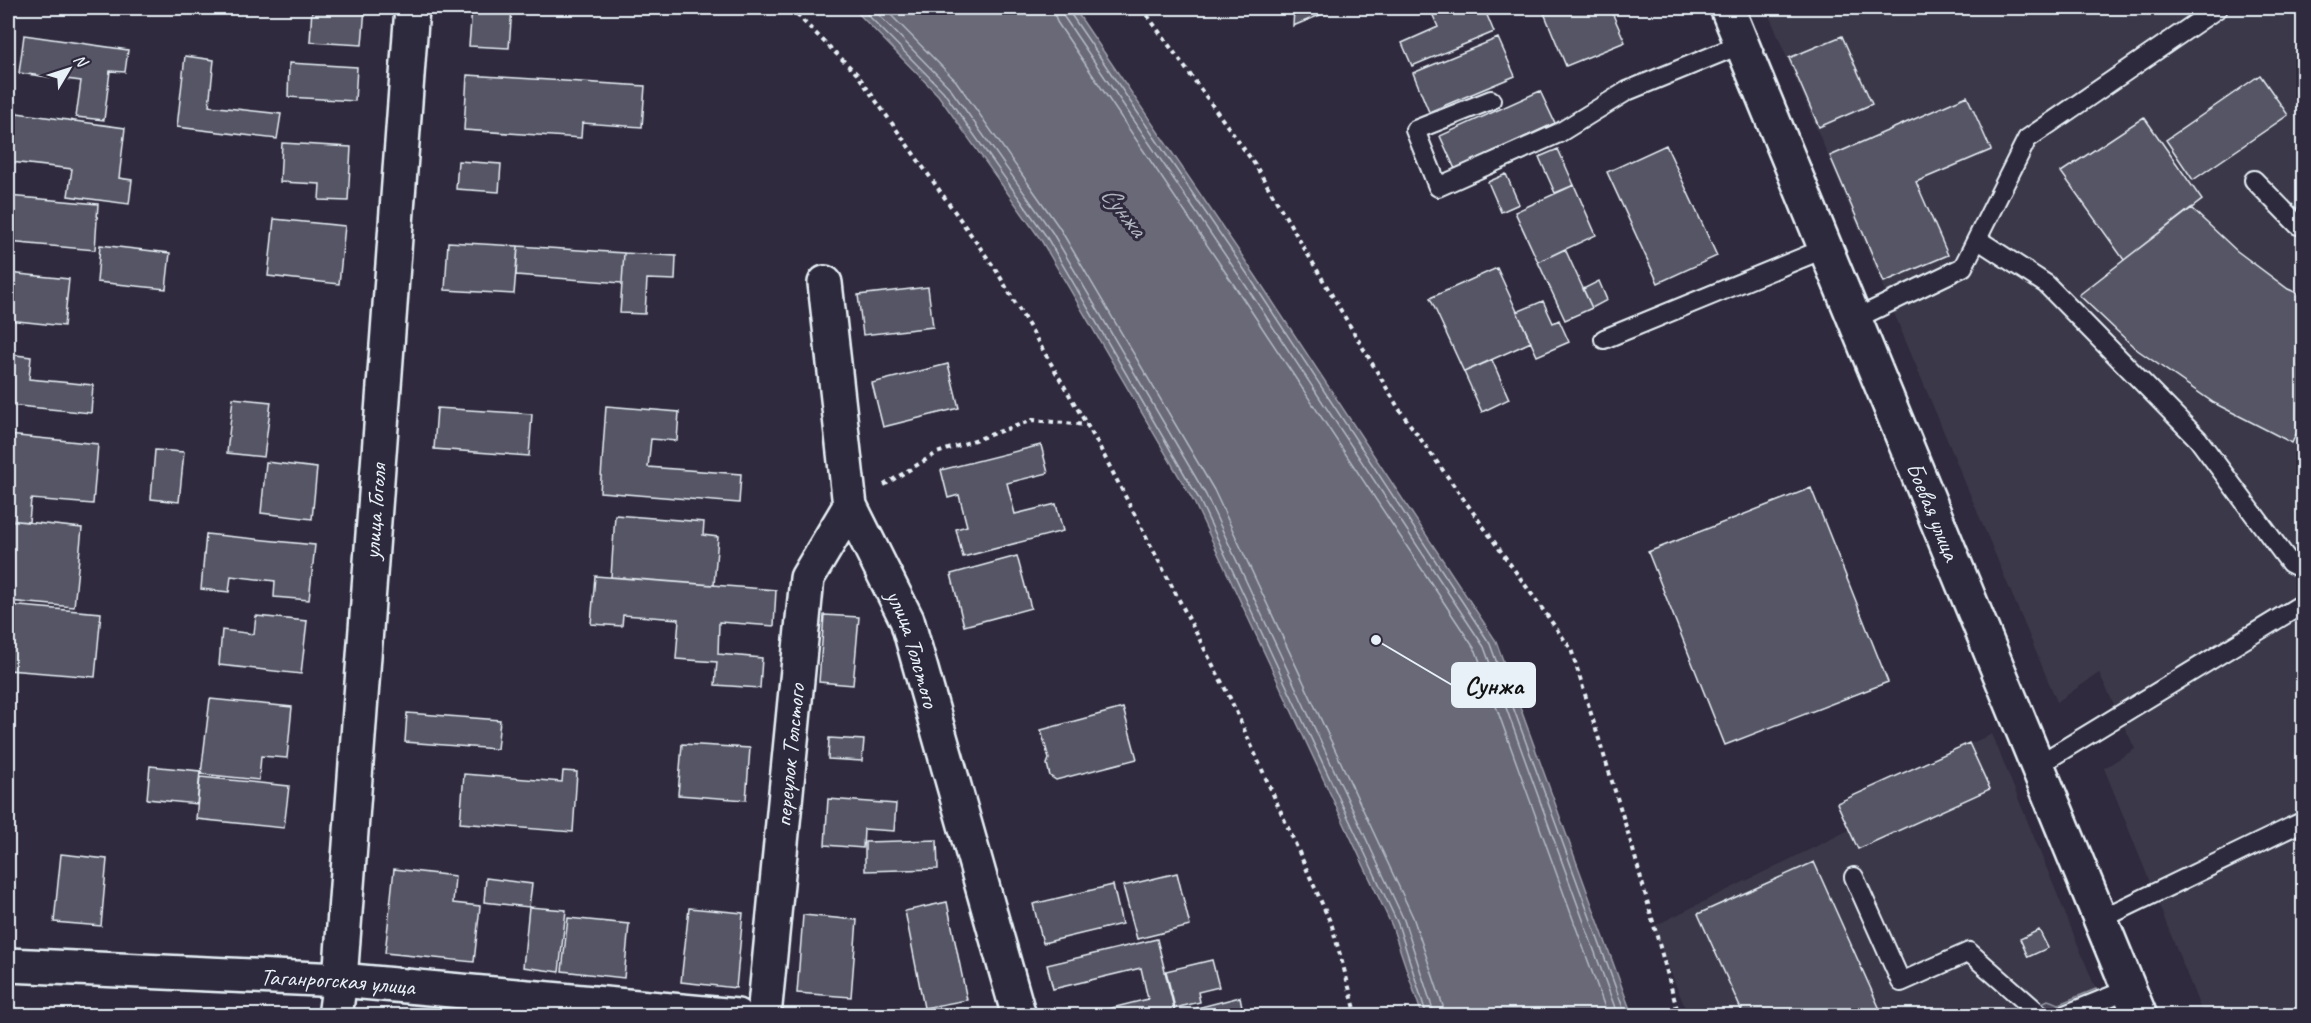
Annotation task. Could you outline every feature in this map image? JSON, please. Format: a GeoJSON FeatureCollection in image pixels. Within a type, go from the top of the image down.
{"type":"FeatureCollection","features":[{"type":"Feature","properties":{"kind":"street","name":"улица Гоголя"},"geometry":{"type":"LineString","coordinates":[[335,1016],[340,980],[412,8]]}},
{"type":"Feature","properties":{"kind":"street","name":"Боевая улица"},"geometry":{"type":"LineString","coordinates":[[1727,8],[2135,1002]]}},
{"type":"Feature","properties":{"kind":"street","name":"улица Толстого"},"geometry":{"type":"LineString","coordinates":[[825,283],[850,506],[907,620],[1018,1016]]}},
{"type":"Feature","properties":{"kind":"street","name":"переулок Толстого"},"geometry":{"type":"LineString","coordinates":[[764,1016],[807,578],[850,506]]}},
{"type":"Feature","properties":{"kind":"street","name":"Таганрогская улица"},"geometry":{"type":"LineString","coordinates":[[8,966],[340,980],[737,1016]]}},
{"type":"Feature","properties":{"kind":"lane"},"geometry":{"type":"LineString","coordinates":[[1855,319],[1963,267],[2027,139],[2218,8]]}},
{"type":"Feature","properties":{"kind":"lane"},"geometry":{"type":"LineString","coordinates":[[1491,100],[1415,130],[1438,187],[1559,133],[1627,91],[1742,44]]}},
{"type":"Feature","properties":{"kind":"lane"},"geometry":{"type":"LineString","coordinates":[[2254,180],[2298,225],[2304,222]]}},
{"type":"Feature","properties":{"kind":"lane"},"geometry":{"type":"LineString","coordinates":[[1977,239],[2046,284],[2198,439],[2290,563],[2304,570]]}},
{"type":"Feature","properties":{"kind":"lane"},"geometry":{"type":"LineString","coordinates":[[1604,339],[1826,248]]}},
{"type":"Feature","properties":{"kind":"lane"},"geometry":{"type":"LineString","coordinates":[[2038,765],[2304,603]]}},
{"type":"Feature","properties":{"kind":"lane"},"geometry":{"type":"LineString","coordinates":[[2101,919],[2304,821]]}},
{"type":"Feature","properties":{"kind":"lane"},"geometry":{"type":"LineString","coordinates":[[1854,877],[1901,982],[1969,952],[2042,1016]]}},
{"type":"Feature","properties":{"kind":"lane"},"geometry":{"type":"LineString","coordinates":[[2062,1016],[2135,1002]]}},
{"type":"Feature","properties":{"kind":"path"},"geometry":{"type":"LineString","coordinates":[[790,8],[857,74],[996,270],[1087,425],[1230,698],[1332,926],[1357,1016]]}},
{"type":"Feature","properties":{"kind":"path"},"geometry":{"type":"LineString","coordinates":[[1142,8],[1254,163],[1399,409],[1571,649],[1632,846],[1679,1016]]}},
{"type":"Feature","properties":{"kind":"path"},"geometry":{"type":"LineString","coordinates":[[850,506],[937,453],[1034,420],[1087,425]]}},
{"type":"Feature","properties":{"kind":"shaded area"},"geometry":{"type":"Polygon","coordinates":[[[1766,8],[2303,8],[2303,1015],[2203,1015],[2104,768],[2135,749],[2099,673],[2057,702],[1766,8]]]}},
{"type":"Feature","properties":{"kind":"shaded area"},"geometry":{"type":"Polygon","coordinates":[[[1992,734],[2096,989],[2059,1004],[2015,1015],[1688,1015],[1652,927],[1849,830],[1837,803],[1992,734]]]}},
{"type":"Feature","properties":{"kind":"shaded area"},"geometry":{"type":"Polygon","coordinates":[[[2096,989],[2107,1015],[2015,1016],[2048,1000],[2059,1004],[2096,989]]]}},
{"type":"Feature","properties":{"kind":"water"},"geometry":{"type":"Polygon","coordinates":[[[853,8],[1074,8],[1255,275],[1496,641],[1632,1015],[1422,1015],[1392,926],[1194,502],[1041,240],[938,95],[853,8]]]}},
{"type":"Feature","properties":{"kind":"building"},"geometry":{"type":"Polygon","coordinates":[[[312,8],[365,8],[362,45],[310,42],[312,8]]]}},
{"type":"Feature","properties":{"kind":"building"},"geometry":{"type":"Polygon","coordinates":[[[472,8],[512,8],[509,48],[469,46],[472,8]]]}},
{"type":"Feature","properties":{"kind":"building"},"geometry":{"type":"Polygon","coordinates":[[[1294,8],[1337,8],[1293,26],[1294,8]]]}},
{"type":"Feature","properties":{"kind":"building"},"geometry":{"type":"Polygon","coordinates":[[[1441,8],[1484,8],[1494,32],[1412,66],[1402,43],[1438,27],[1431,11],[1441,8]]]}},
{"type":"Feature","properties":{"kind":"building"},"geometry":{"type":"Polygon","coordinates":[[[1542,8],[1610,8],[1625,42],[1566,66],[1542,8]]]}},
{"type":"Feature","properties":{"kind":"building"},"geometry":{"type":"Polygon","coordinates":[[[24,35],[128,50],[125,72],[110,71],[104,120],[76,117],[81,81],[19,73],[24,35]]]}},
{"type":"Feature","properties":{"kind":"building"},"geometry":{"type":"Polygon","coordinates":[[[1842,36],[1872,104],[1819,127],[1789,58],[1842,36]]]}},
{"type":"Feature","properties":{"kind":"building"},"geometry":{"type":"Polygon","coordinates":[[[1498,38],[1515,76],[1429,112],[1413,73],[1498,38]]]}},
{"type":"Feature","properties":{"kind":"building"},"geometry":{"type":"Polygon","coordinates":[[[185,56],[214,60],[209,106],[281,114],[277,139],[177,127],[185,56]]]}},
{"type":"Feature","properties":{"kind":"building"},"geometry":{"type":"Polygon","coordinates":[[[289,63],[357,67],[355,101],[288,97],[289,63]]]}},
{"type":"Feature","properties":{"kind":"building"},"geometry":{"type":"Polygon","coordinates":[[[467,75],[645,86],[642,127],[582,123],[581,138],[464,130],[467,75]]]}},
{"type":"Feature","properties":{"kind":"building"},"geometry":{"type":"Polygon","coordinates":[[[2260,75],[2288,115],[2193,180],[2166,140],[2260,75]]]}},
{"type":"Feature","properties":{"kind":"building"},"geometry":{"type":"Polygon","coordinates":[[[1540,91],[1555,123],[1455,169],[1440,136],[1540,91]]]}},
{"type":"Feature","properties":{"kind":"building"},"geometry":{"type":"Polygon","coordinates":[[[1967,96],[1991,150],[1916,182],[1948,255],[1884,282],[1830,156],[1967,96]]]}},
{"type":"Feature","properties":{"kind":"building"},"geometry":{"type":"Polygon","coordinates":[[[17,113],[125,128],[119,178],[132,180],[129,204],[68,196],[72,169],[11,162],[17,113]]]}},
{"type":"Feature","properties":{"kind":"building"},"geometry":{"type":"Polygon","coordinates":[[[2144,117],[2202,200],[2124,260],[2061,172],[2144,117]]]}},
{"type":"Feature","properties":{"kind":"building"},"geometry":{"type":"Polygon","coordinates":[[[282,143],[351,147],[348,201],[319,200],[320,184],[280,182],[282,143]]]}},
{"type":"Feature","properties":{"kind":"building"},"geometry":{"type":"Polygon","coordinates":[[[1666,145],[1717,256],[1658,283],[1607,172],[1666,145]]]}},
{"type":"Feature","properties":{"kind":"building"},"geometry":{"type":"Polygon","coordinates":[[[1558,149],[1574,185],[1555,193],[1539,157],[1558,149]]]}},
{"type":"Feature","properties":{"kind":"building"},"geometry":{"type":"Polygon","coordinates":[[[458,161],[501,164],[499,192],[456,189],[458,161]]]}},
{"type":"Feature","properties":{"kind":"building"},"geometry":{"type":"Polygon","coordinates":[[[1506,174],[1519,204],[1501,212],[1488,182],[1506,174]]]}},
{"type":"Feature","properties":{"kind":"building"},"geometry":{"type":"Polygon","coordinates":[[[1574,185],[1596,235],[1538,262],[1515,212],[1574,185]]]}},
{"type":"Feature","properties":{"kind":"building"},"geometry":{"type":"Polygon","coordinates":[[[8,196],[98,204],[95,250],[8,242],[8,196]]]}},
{"type":"Feature","properties":{"kind":"building"},"geometry":{"type":"Polygon","coordinates":[[[2191,208],[2237,251],[2288,289],[2304,296],[2304,417],[2292,443],[2214,403],[2136,349],[2079,295],[2191,208]]]}},
{"type":"Feature","properties":{"kind":"building"},"geometry":{"type":"Polygon","coordinates":[[[274,219],[345,226],[339,284],[268,276],[274,219]]]}},
{"type":"Feature","properties":{"kind":"building"},"geometry":{"type":"Polygon","coordinates":[[[448,242],[518,246],[514,294],[445,290],[448,242]]]}},
{"type":"Feature","properties":{"kind":"building"},"geometry":{"type":"Polygon","coordinates":[[[100,245],[170,253],[166,289],[97,282],[100,245]]]}},
{"type":"Feature","properties":{"kind":"building"},"geometry":{"type":"Polygon","coordinates":[[[518,246],[624,253],[622,283],[516,275],[518,246]]]}},
{"type":"Feature","properties":{"kind":"building"},"geometry":{"type":"Polygon","coordinates":[[[1565,249],[1592,308],[1565,320],[1538,262],[1565,249]]]}},
{"type":"Feature","properties":{"kind":"building"},"geometry":{"type":"Polygon","coordinates":[[[624,253],[676,256],[675,280],[647,279],[645,314],[620,313],[624,253]]]}},
{"type":"Feature","properties":{"kind":"building"},"geometry":{"type":"Polygon","coordinates":[[[1497,268],[1531,342],[1464,372],[1430,298],[1497,268]]]}},
{"type":"Feature","properties":{"kind":"building"},"geometry":{"type":"Polygon","coordinates":[[[8,273],[69,279],[64,326],[8,320],[8,273]]]}},
{"type":"Feature","properties":{"kind":"building"},"geometry":{"type":"Polygon","coordinates":[[[1599,281],[1607,300],[1592,308],[1583,289],[1599,281]]]}},
{"type":"Feature","properties":{"kind":"building"},"geometry":{"type":"Polygon","coordinates":[[[928,287],[933,327],[863,335],[858,295],[928,287]]]}},
{"type":"Feature","properties":{"kind":"building"},"geometry":{"type":"Polygon","coordinates":[[[1543,301],[1553,323],[1559,320],[1569,342],[1537,356],[1517,312],[1543,301]]]}},
{"type":"Feature","properties":{"kind":"building"},"geometry":{"type":"Polygon","coordinates":[[[8,354],[31,357],[29,379],[93,385],[91,413],[8,405],[8,354]]]}},
{"type":"Feature","properties":{"kind":"building"},"geometry":{"type":"Polygon","coordinates":[[[1492,360],[1509,399],[1482,412],[1464,372],[1492,360]]]}},
{"type":"Feature","properties":{"kind":"building"},"geometry":{"type":"Polygon","coordinates":[[[948,364],[959,408],[883,427],[872,383],[948,364]]]}},
{"type":"Feature","properties":{"kind":"building"},"geometry":{"type":"Polygon","coordinates":[[[233,398],[271,402],[264,457],[227,453],[233,398]]]}},
{"type":"Feature","properties":{"kind":"building"},"geometry":{"type":"Polygon","coordinates":[[[606,406],[679,412],[677,441],[651,439],[648,467],[741,474],[739,503],[600,492],[606,406]]]}},
{"type":"Feature","properties":{"kind":"building"},"geometry":{"type":"Polygon","coordinates":[[[437,408],[532,414],[529,456],[434,449],[437,408]]]}},
{"type":"Feature","properties":{"kind":"building"},"geometry":{"type":"Polygon","coordinates":[[[8,435],[98,444],[93,504],[31,499],[29,522],[8,520],[8,435]]]}},
{"type":"Feature","properties":{"kind":"building"},"geometry":{"type":"Polygon","coordinates":[[[1041,445],[1048,473],[1007,483],[1015,514],[1056,504],[1063,531],[963,557],[956,529],[967,526],[959,495],[948,498],[941,470],[1041,445]]]}},
{"type":"Feature","properties":{"kind":"building"},"geometry":{"type":"Polygon","coordinates":[[[155,450],[184,452],[179,502],[151,499],[155,450]]]}},
{"type":"Feature","properties":{"kind":"building"},"geometry":{"type":"Polygon","coordinates":[[[266,462],[317,468],[312,519],[261,513],[266,462]]]}},
{"type":"Feature","properties":{"kind":"building"},"geometry":{"type":"Polygon","coordinates":[[[1811,488],[1888,682],[1725,745],[1648,552],[1811,488]]]}},
{"type":"Feature","properties":{"kind":"building"},"geometry":{"type":"Polygon","coordinates":[[[615,515],[704,522],[703,535],[718,537],[714,585],[611,577],[615,515]]]}},
{"type":"Feature","properties":{"kind":"building"},"geometry":{"type":"Polygon","coordinates":[[[8,520],[82,528],[74,607],[8,601],[8,520]]]}},
{"type":"Feature","properties":{"kind":"building"},"geometry":{"type":"Polygon","coordinates":[[[206,534],[315,545],[309,600],[274,597],[275,581],[231,576],[229,592],[201,589],[206,534]]]}},
{"type":"Feature","properties":{"kind":"building"},"geometry":{"type":"Polygon","coordinates":[[[1017,556],[1031,608],[964,626],[951,574],[1017,556]]]}},
{"type":"Feature","properties":{"kind":"building"},"geometry":{"type":"Polygon","coordinates":[[[595,576],[776,590],[774,626],[719,622],[718,654],[762,658],[760,688],[715,685],[717,662],[676,659],[679,619],[623,615],[622,626],[591,624],[595,576]]]}},
{"type":"Feature","properties":{"kind":"building"},"geometry":{"type":"Polygon","coordinates":[[[8,605],[101,613],[95,677],[8,670],[8,605]]]}},
{"type":"Feature","properties":{"kind":"building"},"geometry":{"type":"Polygon","coordinates":[[[824,615],[859,617],[853,685],[819,682],[824,615]]]}},
{"type":"Feature","properties":{"kind":"building"},"geometry":{"type":"Polygon","coordinates":[[[256,616],[307,621],[301,674],[219,665],[222,630],[254,634],[256,616]]]}},
{"type":"Feature","properties":{"kind":"building"},"geometry":{"type":"Polygon","coordinates":[[[210,699],[292,707],[287,758],[261,756],[259,780],[201,774],[210,699]]]}},
{"type":"Feature","properties":{"kind":"building"},"geometry":{"type":"Polygon","coordinates":[[[1123,708],[1137,759],[1056,780],[1050,776],[1047,764],[1049,759],[1041,730],[1123,708]]]}},
{"type":"Feature","properties":{"kind":"building"},"geometry":{"type":"Polygon","coordinates":[[[407,713],[500,720],[497,749],[405,742],[407,713]]]}},
{"type":"Feature","properties":{"kind":"building"},"geometry":{"type":"Polygon","coordinates":[[[829,738],[864,740],[862,761],[828,759],[829,738]]]}},
{"type":"Feature","properties":{"kind":"building"},"geometry":{"type":"Polygon","coordinates":[[[1969,743],[1990,789],[1858,849],[1837,803],[1969,743]]]}},
{"type":"Feature","properties":{"kind":"building"},"geometry":{"type":"Polygon","coordinates":[[[682,744],[750,748],[746,800],[678,795],[682,744]]]}},
{"type":"Feature","properties":{"kind":"building"},"geometry":{"type":"Polygon","coordinates":[[[150,766],[200,771],[197,804],[147,799],[150,766]]]}},
{"type":"Feature","properties":{"kind":"building"},"geometry":{"type":"Polygon","coordinates":[[[563,771],[577,772],[573,832],[460,823],[464,774],[562,782],[563,771]]]}},
{"type":"Feature","properties":{"kind":"building"},"geometry":{"type":"Polygon","coordinates":[[[200,777],[289,786],[284,828],[196,819],[200,777]]]}},
{"type":"Feature","properties":{"kind":"building"},"geometry":{"type":"Polygon","coordinates":[[[828,799],[896,804],[894,831],[864,829],[863,848],[825,845],[828,799]]]}},
{"type":"Feature","properties":{"kind":"building"},"geometry":{"type":"Polygon","coordinates":[[[937,840],[938,869],[865,871],[865,842],[937,840]]]}},
{"type":"Feature","properties":{"kind":"building"},"geometry":{"type":"Polygon","coordinates":[[[61,854],[107,859],[101,926],[54,922],[61,854]]]}},
{"type":"Feature","properties":{"kind":"building"},"geometry":{"type":"Polygon","coordinates":[[[1814,862],[1883,1016],[1744,1016],[1698,914],[1814,862]]]}},
{"type":"Feature","properties":{"kind":"building"},"geometry":{"type":"Polygon","coordinates":[[[394,869],[455,876],[453,903],[480,906],[474,962],[385,953],[394,869]]]}},
{"type":"Feature","properties":{"kind":"building"},"geometry":{"type":"Polygon","coordinates":[[[1177,873],[1190,926],[1137,939],[1123,886],[1177,873]]]}},
{"type":"Feature","properties":{"kind":"building"},"geometry":{"type":"Polygon","coordinates":[[[486,878],[532,884],[529,907],[484,902],[486,878]]]}},
{"type":"Feature","properties":{"kind":"building"},"geometry":{"type":"Polygon","coordinates":[[[1113,885],[1122,924],[1043,943],[1033,904],[1113,885]]]}},
{"type":"Feature","properties":{"kind":"building"},"geometry":{"type":"Polygon","coordinates":[[[947,902],[967,1000],[924,1008],[905,911],[947,902]]]}},
{"type":"Feature","properties":{"kind":"building"},"geometry":{"type":"Polygon","coordinates":[[[529,907],[566,910],[559,972],[523,967],[529,907]]]}},
{"type":"Feature","properties":{"kind":"building"},"geometry":{"type":"Polygon","coordinates":[[[689,908],[743,913],[736,988],[681,982],[689,908]]]}},
{"type":"Feature","properties":{"kind":"building"},"geometry":{"type":"Polygon","coordinates":[[[803,915],[857,920],[851,997],[797,993],[803,915]]]}},
{"type":"Feature","properties":{"kind":"building"},"geometry":{"type":"Polygon","coordinates":[[[568,918],[629,924],[624,978],[562,971],[568,918]]]}},
{"type":"Feature","properties":{"kind":"building"},"geometry":{"type":"Polygon","coordinates":[[[2039,930],[2048,948],[2028,957],[2020,939],[2039,930]]]}},
{"type":"Feature","properties":{"kind":"building"},"geometry":{"type":"Polygon","coordinates":[[[1157,939],[1176,1016],[1080,1016],[1148,999],[1141,968],[1053,989],[1047,965],[1157,939]]]}},
{"type":"Feature","properties":{"kind":"building"},"geometry":{"type":"Polygon","coordinates":[[[1212,960],[1219,987],[1198,992],[1200,1002],[1175,1008],[1166,971],[1212,960]]]}},
{"type":"Feature","properties":{"kind":"building"},"geometry":{"type":"Polygon","coordinates":[[[1240,997],[1244,1016],[1199,1016],[1197,1008],[1240,997]]]}},
{"type":"Feature","properties":{"kind":"place","name":"Сунжа"},"geometry":{"type":"Point","coordinates":[1376,640]}}]}
